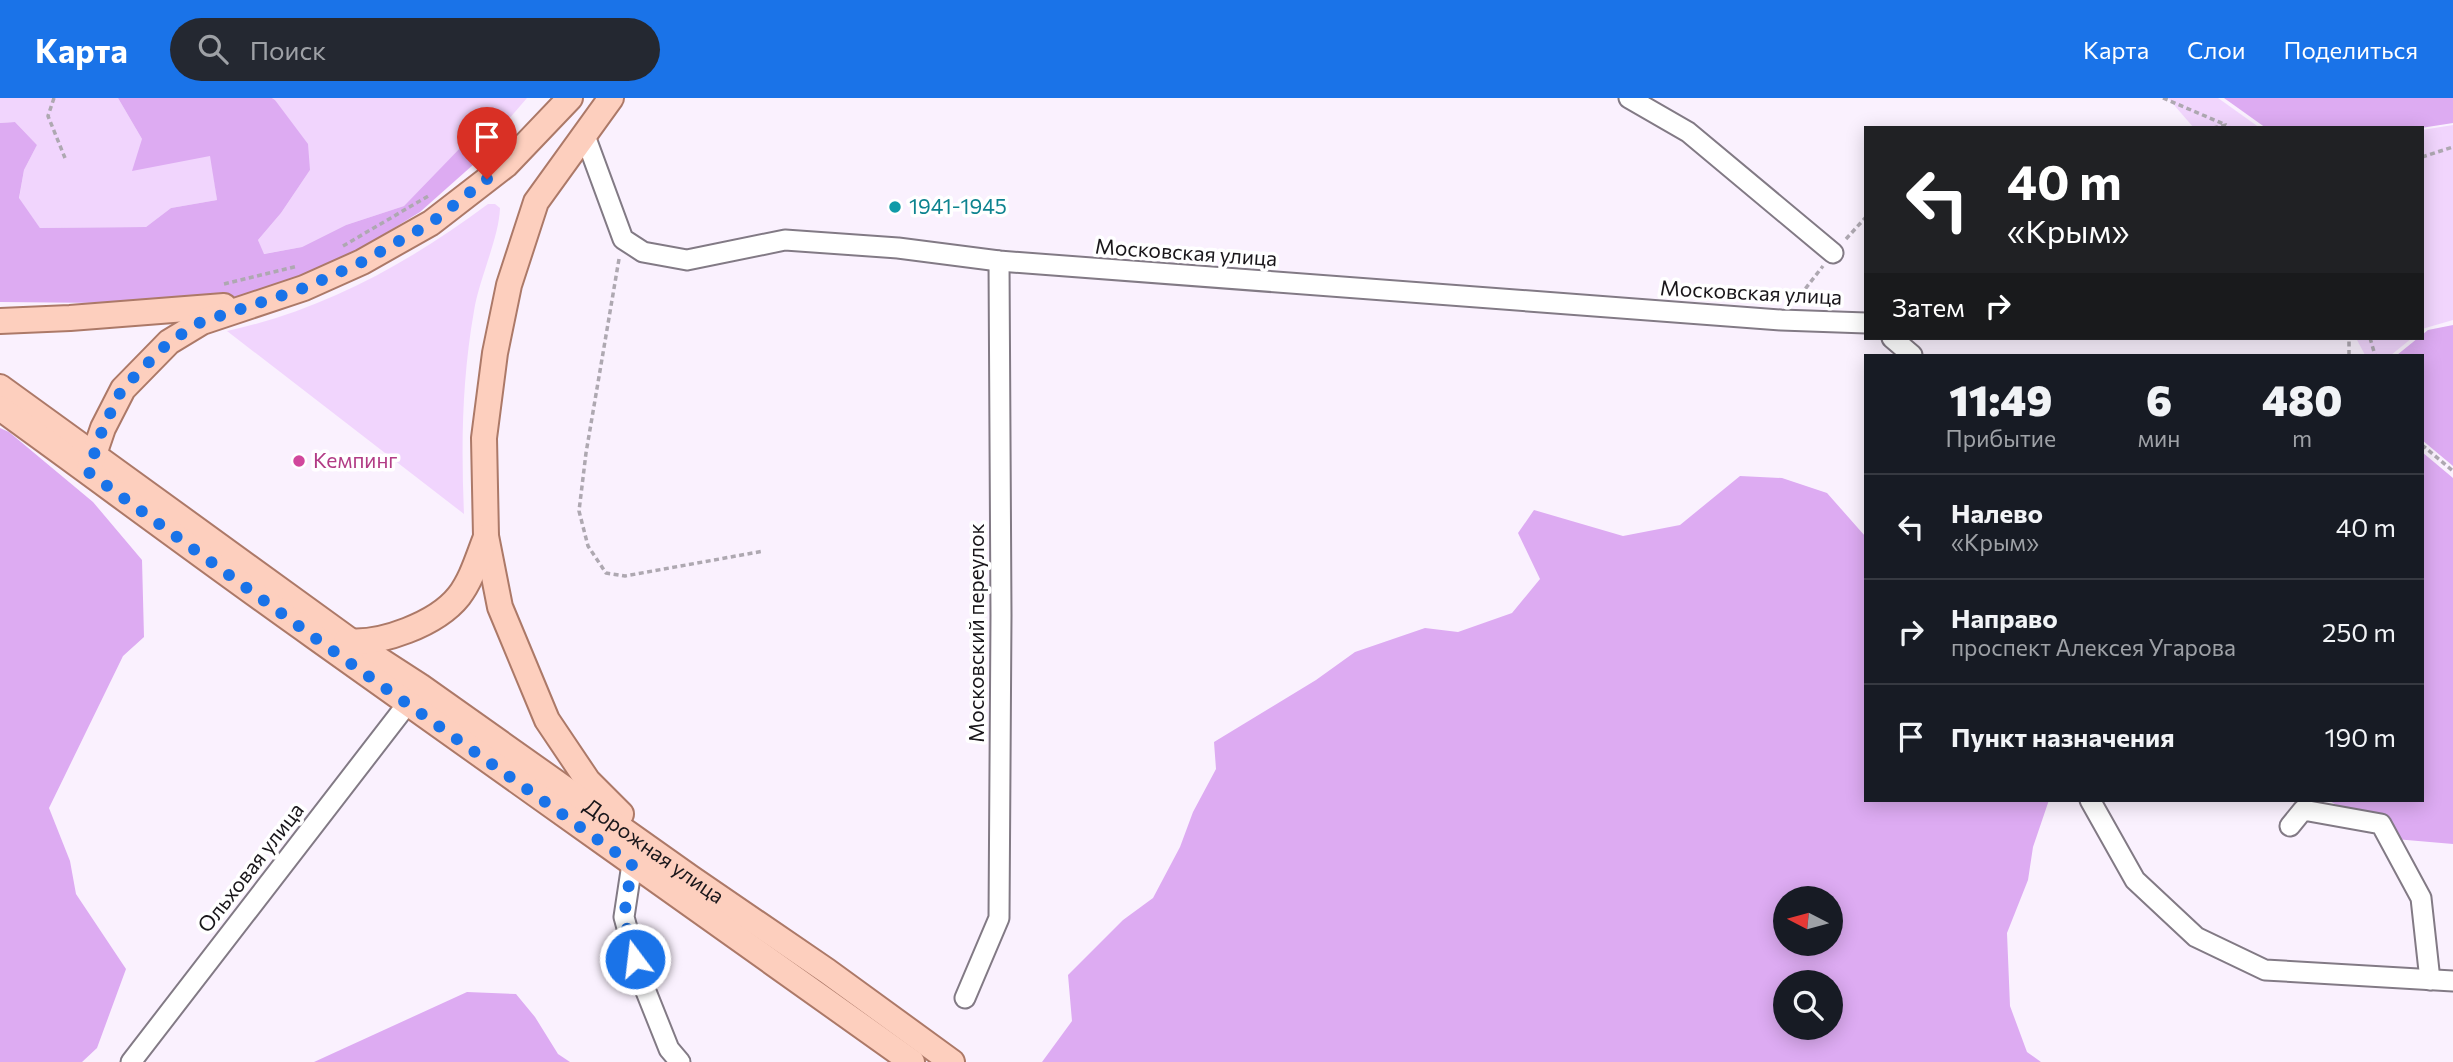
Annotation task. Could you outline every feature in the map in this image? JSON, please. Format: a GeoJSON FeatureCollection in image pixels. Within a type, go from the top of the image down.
{"type":"FeatureCollection","features":[{"type":"Feature","properties":{"kind":"main road"},"geometry":{"type":"LineString","coordinates":[[611,98],[536,202],[509,285],[495,353],[484,438],[486,536],[500,607],[547,720],[589,782],[634,828],[691,878]]}},
{"type":"Feature","properties":{"kind":"main road"},"geometry":{"type":"LineString","coordinates":[[91,463],[103,428],[122,389],[169,342],[201,322],[304,288],[362,262],[431,223],[506,165],[565,105],[584,133]]}},
{"type":"Feature","properties":{"kind":"main road"},"geometry":{"type":"LineString","coordinates":[[0,321],[253,303]]}},
{"type":"Feature","properties":{"kind":"main road"},"geometry":{"type":"LineString","coordinates":[[0,387],[91,463]]}},
{"type":"Feature","properties":{"kind":"main road"},"geometry":{"type":"LineString","coordinates":[[0,408],[91,463]]}},
{"type":"Feature","properties":{"kind":"main road","name":"Дорожная улица"},"geometry":{"type":"LineString","coordinates":[[91,463],[315,638],[632,864],[720,923],[912,1062]]}},
{"type":"Feature","properties":{"kind":"main road","name":"Дорожная улица"},"geometry":{"type":"LineString","coordinates":[[91,463],[420,686],[827,971],[952,1062]]}},
{"type":"Feature","properties":{"kind":"main road"},"geometry":{"type":"LineString","coordinates":[[315,638],[352,642],[382,638],[430,621],[458,598],[469,579],[486,536]]}},
{"type":"Feature","properties":{"kind":"street"},"geometry":{"type":"LineString","coordinates":[[1629,98],[1688,132],[1833,253]]}},
{"type":"Feature","properties":{"kind":"street"},"geometry":{"type":"LineString","coordinates":[[584,133],[623,239]]}},
{"type":"Feature","properties":{"kind":"street","name":"Московская улица"},"geometry":{"type":"LineString","coordinates":[[623,239],[643,252],[687,260],[785,240],[898,248],[999,261],[1781,320],[1864,323]]}},
{"type":"Feature","properties":{"kind":"street","name":"Московский переулок"},"geometry":{"type":"LineString","coordinates":[[965,998],[999,918],[999,261]]}},
{"type":"Feature","properties":{"kind":"street"},"geometry":{"type":"LineString","coordinates":[[1894,340],[1911,354]]}},
{"type":"Feature","properties":{"kind":"street","name":"Ольховая улица"},"geometry":{"type":"LineString","coordinates":[[131,1062],[408,703]]}},
{"type":"Feature","properties":{"kind":"street"},"geometry":{"type":"LineString","coordinates":[[2091,802],[2136,880],[2196,936],[2265,970],[2453,981]]}},
{"type":"Feature","properties":{"kind":"street"},"geometry":{"type":"LineString","coordinates":[[2290,826],[2303,810],[2381,824],[2421,898],[2430,980]]}},
{"type":"Feature","properties":{"kind":"street"},"geometry":{"type":"LineString","coordinates":[[632,864],[624,917],[641,979],[669,1049],[680,1062]]}},
{"type":"Feature","properties":{"kind":"path"},"geometry":{"type":"LineString","coordinates":[[54,98],[48,116],[65,158]]}},
{"type":"Feature","properties":{"kind":"path"},"geometry":{"type":"LineString","coordinates":[[2163,98],[2228,126]]}},
{"type":"Feature","properties":{"kind":"path"},"geometry":{"type":"LineString","coordinates":[[485,153],[504,135]]}},
{"type":"Feature","properties":{"kind":"path"},"geometry":{"type":"LineString","coordinates":[[2424,156],[2453,147]]}},
{"type":"Feature","properties":{"kind":"path"},"geometry":{"type":"LineString","coordinates":[[339,248],[432,194]]}},
{"type":"Feature","properties":{"kind":"path"},"geometry":{"type":"LineString","coordinates":[[1781,320],[1833,253],[1864,219]]}},
{"type":"Feature","properties":{"kind":"path"},"geometry":{"type":"LineString","coordinates":[[623,239],[586,453],[579,511],[588,546],[606,573],[625,576],[764,551]]}},
{"type":"Feature","properties":{"kind":"path"},"geometry":{"type":"LineString","coordinates":[[222,284],[302,265]]}},
{"type":"Feature","properties":{"kind":"path"},"geometry":{"type":"LineString","coordinates":[[2424,447],[2453,471]]}},
{"type":"Feature","properties":{"kind":"shaded area"},"geometry":{"type":"Polygon","coordinates":[[[0,98],[118,98],[142,139],[211,156],[217,200],[171,208],[146,227],[40,228],[19,199],[24,170],[37,145],[15,122],[0,123],[0,98]]]}},
{"type":"Feature","properties":{"kind":"shaded area"},"geometry":{"type":"Polygon","coordinates":[[[118,98],[275,100],[308,144],[310,170],[281,213],[258,240],[264,254],[302,247],[346,225],[404,206],[495,112],[508,120],[483,156],[420,212],[334,265],[281,287],[225,301],[168,297],[106,303],[0,302],[0,123],[15,122],[37,145],[24,170],[19,198],[40,228],[146,227],[171,208],[217,200],[210,156],[132,171],[142,139],[118,98]]]}},
{"type":"Feature","properties":{"kind":"shaded area"},"geometry":{"type":"Polygon","coordinates":[[[272,98],[527,98],[508,120],[495,113],[404,206],[346,225],[302,247],[263,254],[258,240],[281,213],[310,170],[272,98]]]}},
{"type":"Feature","properties":{"kind":"shaded area"},"geometry":{"type":"Polygon","coordinates":[[[2168,98],[2218,98],[2257,126],[2192,126],[2168,98]]]}},
{"type":"Feature","properties":{"kind":"shaded area"},"geometry":{"type":"Polygon","coordinates":[[[2224,98],[2453,98],[2453,123],[2424,128],[2263,126],[2224,98]]]}},
{"type":"Feature","properties":{"kind":"shaded area"},"geometry":{"type":"Polygon","coordinates":[[[2453,125],[2453,320],[2424,328],[2424,130],[2453,125]]]}},
{"type":"Feature","properties":{"kind":"shaded area"},"geometry":{"type":"Polygon","coordinates":[[[488,204],[495,204],[500,208],[470,336],[463,437],[464,514],[227,331],[298,311],[364,282],[428,246],[488,204]]]}},
{"type":"Feature","properties":{"kind":"shaded area"},"geometry":{"type":"Polygon","coordinates":[[[2453,325],[2453,466],[2424,442],[2424,354],[2398,354],[2416,340],[2424,340],[2424,333],[2453,325]]]}},
{"type":"Feature","properties":{"kind":"shaded area"},"geometry":{"type":"Polygon","coordinates":[[[2357,340],[2410,340],[2392,354],[2364,354],[2357,340]]]}},
{"type":"Feature","properties":{"kind":"shaded area"},"geometry":{"type":"Polygon","coordinates":[[[0,428],[9,432],[93,502],[142,560],[144,637],[123,656],[49,808],[70,861],[76,894],[126,969],[97,1048],[82,1062],[0,1062],[0,428]]]}},
{"type":"Feature","properties":{"kind":"shaded area"},"geometry":{"type":"Polygon","coordinates":[[[2424,454],[2453,478],[2453,844],[2395,839],[2331,802],[2424,802],[2424,454]]]}},
{"type":"Feature","properties":{"kind":"shaded area"},"geometry":{"type":"Polygon","coordinates":[[[1740,476],[1782,478],[1827,493],[1864,535],[1864,802],[2048,802],[2033,847],[2028,880],[2007,933],[2010,1006],[2027,1052],[2041,1062],[1042,1062],[1072,1021],[1068,975],[1123,920],[1153,898],[1216,769],[1214,742],[1316,680],[1355,652],[1425,628],[1458,632],[1512,613],[1540,579],[1518,533],[1534,510],[1623,536],[1680,525],[1740,476]]]}},
{"type":"Feature","properties":{"kind":"shaded area"},"geometry":{"type":"Polygon","coordinates":[[[467,992],[516,994],[535,1017],[558,1054],[570,1062],[314,1062],[467,992]]]}},
{"type":"Feature","properties":{"kind":"place","name":"1941-1945"},"geometry":{"type":"Point","coordinates":[895,207]}},
{"type":"Feature","properties":{"kind":"place","name":"Кемпинг"},"geometry":{"type":"Point","coordinates":[299,461]}},
{"type":"Feature","properties":{"kind":"route"},"geometry":{"type":"LineString","coordinates":[[487,179],[431,223],[362,262],[304,288],[201,322],[169,342],[122,389],[103,428],[88,472],[632,864],[624,917],[635,959]]}}]}
